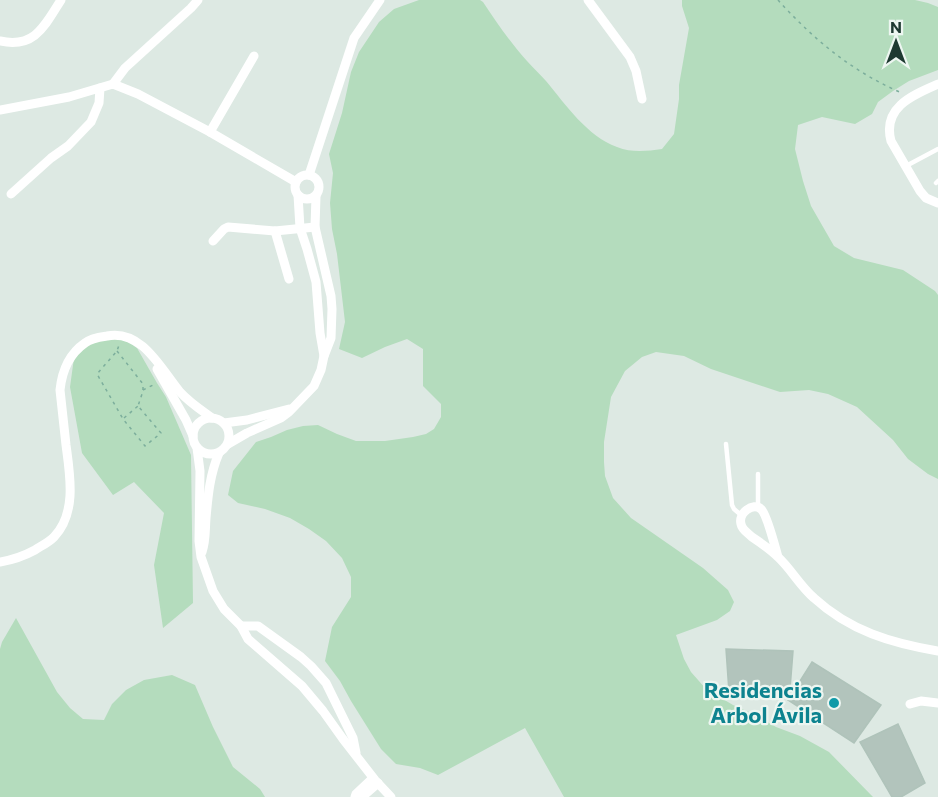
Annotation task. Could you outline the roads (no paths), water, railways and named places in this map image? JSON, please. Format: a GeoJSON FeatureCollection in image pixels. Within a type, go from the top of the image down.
{"type":"FeatureCollection","features":[{"type":"Feature","properties":{"kind":"street"},"geometry":{"type":"LineString","coordinates":[[0,41],[13,44],[27,40],[41,31],[61,0]]}},
{"type":"Feature","properties":{"kind":"street"},"geometry":{"type":"LineString","coordinates":[[0,110],[69,97],[113,84],[124,68],[198,0]]}},
{"type":"Feature","properties":{"kind":"street"},"geometry":{"type":"LineString","coordinates":[[309,175],[354,38],[380,0]]}},
{"type":"Feature","properties":{"kind":"street"},"geometry":{"type":"LineString","coordinates":[[588,0],[630,57],[636,71],[642,99]]}},
{"type":"Feature","properties":{"kind":"street"},"geometry":{"type":"LineString","coordinates":[[210,132],[254,56]]}},
{"type":"Feature","properties":{"kind":"street"},"geometry":{"type":"LineString","coordinates":[[113,84],[138,94],[210,132],[296,182]]}},
{"type":"Feature","properties":{"kind":"street"},"geometry":{"type":"LineString","coordinates":[[938,84],[911,96],[897,109],[892,117],[889,133],[891,141],[920,190],[926,198],[938,203]]}},
{"type":"Feature","properties":{"kind":"street"},"geometry":{"type":"LineString","coordinates":[[11,194],[68,146],[92,122],[99,103],[100,88]]}},
{"type":"Feature","properties":{"kind":"street"},"geometry":{"type":"LineString","coordinates":[[197,448],[207,454],[219,453],[228,444],[247,433],[281,418],[314,386],[318,378],[331,338],[332,309],[315,226],[318,182],[309,175],[303,176],[296,182],[295,189],[298,195],[300,228],[316,282],[324,356]]}},
{"type":"Feature","properties":{"kind":"street"},"geometry":{"type":"LineString","coordinates":[[298,195],[306,200],[316,196]]}},
{"type":"Feature","properties":{"kind":"street"},"geometry":{"type":"LineString","coordinates":[[213,241],[228,227],[275,231],[315,226]]}},
{"type":"Feature","properties":{"kind":"street"},"geometry":{"type":"LineString","coordinates":[[275,231],[289,279]]}},
{"type":"Feature","properties":{"kind":"street"},"geometry":{"type":"LineString","coordinates":[[318,310],[325,314],[332,309]]}},
{"type":"Feature","properties":{"kind":"street"},"geometry":{"type":"LineString","coordinates":[[0,562],[30,553],[52,539],[60,529],[69,505],[71,484],[60,390],[71,355],[88,340],[116,334],[128,337],[146,349],[181,394],[212,418],[224,423],[254,419],[294,407]]}},
{"type":"Feature","properties":{"kind":"street"},"geometry":{"type":"LineString","coordinates":[[153,358],[162,380],[186,420],[197,448],[200,471],[199,541],[201,557],[213,591],[224,609],[241,626],[248,639],[302,686],[375,780],[391,797]]}},
{"type":"Feature","properties":{"kind":"street"},"geometry":{"type":"LineString","coordinates":[[193,437],[196,426],[212,418]]}},
{"type":"Feature","properties":{"kind":"street"},"geometry":{"type":"LineString","coordinates":[[224,423],[229,432],[228,444]]}},
{"type":"Feature","properties":{"kind":"street"},"geometry":{"type":"LineString","coordinates":[[201,557],[206,540],[209,484],[219,453]]}},
{"type":"Feature","properties":{"kind":"street"},"geometry":{"type":"LineString","coordinates":[[778,556],[766,516],[762,510],[758,507],[751,508],[741,515],[740,522],[744,530],[778,556],[813,598],[848,623],[893,642],[938,651]]}},
{"type":"Feature","properties":{"kind":"street"},"geometry":{"type":"LineString","coordinates":[[241,626],[258,626],[301,657],[326,683],[353,738],[357,755]]}},
{"type":"Feature","properties":{"kind":"street"},"geometry":{"type":"LineString","coordinates":[[302,686],[317,673]]}},
{"type":"Feature","properties":{"kind":"street"},"geometry":{"type":"LineString","coordinates":[[910,704],[921,701],[938,703]]}},
{"type":"Feature","properties":{"kind":"street"},"geometry":{"type":"LineString","coordinates":[[355,797],[375,780]]}},
{"type":"Feature","properties":{"kind":"street"},"geometry":{"type":"LineString","coordinates":[[362,797],[375,780]]}},
{"type":"Feature","properties":{"kind":"lane"},"geometry":{"type":"LineString","coordinates":[[906,166],[938,149]]}},
{"type":"Feature","properties":{"kind":"lane"},"geometry":{"type":"LineString","coordinates":[[726,444],[732,505],[741,515]]}},
{"type":"Feature","properties":{"kind":"lane"},"geometry":{"type":"LineString","coordinates":[[758,474],[758,507]]}},
{"type":"Feature","properties":{"kind":"place","name":"Residencias Arbol Ávila"},"geometry":{"type":"Point","coordinates":[834,703]}}]}
